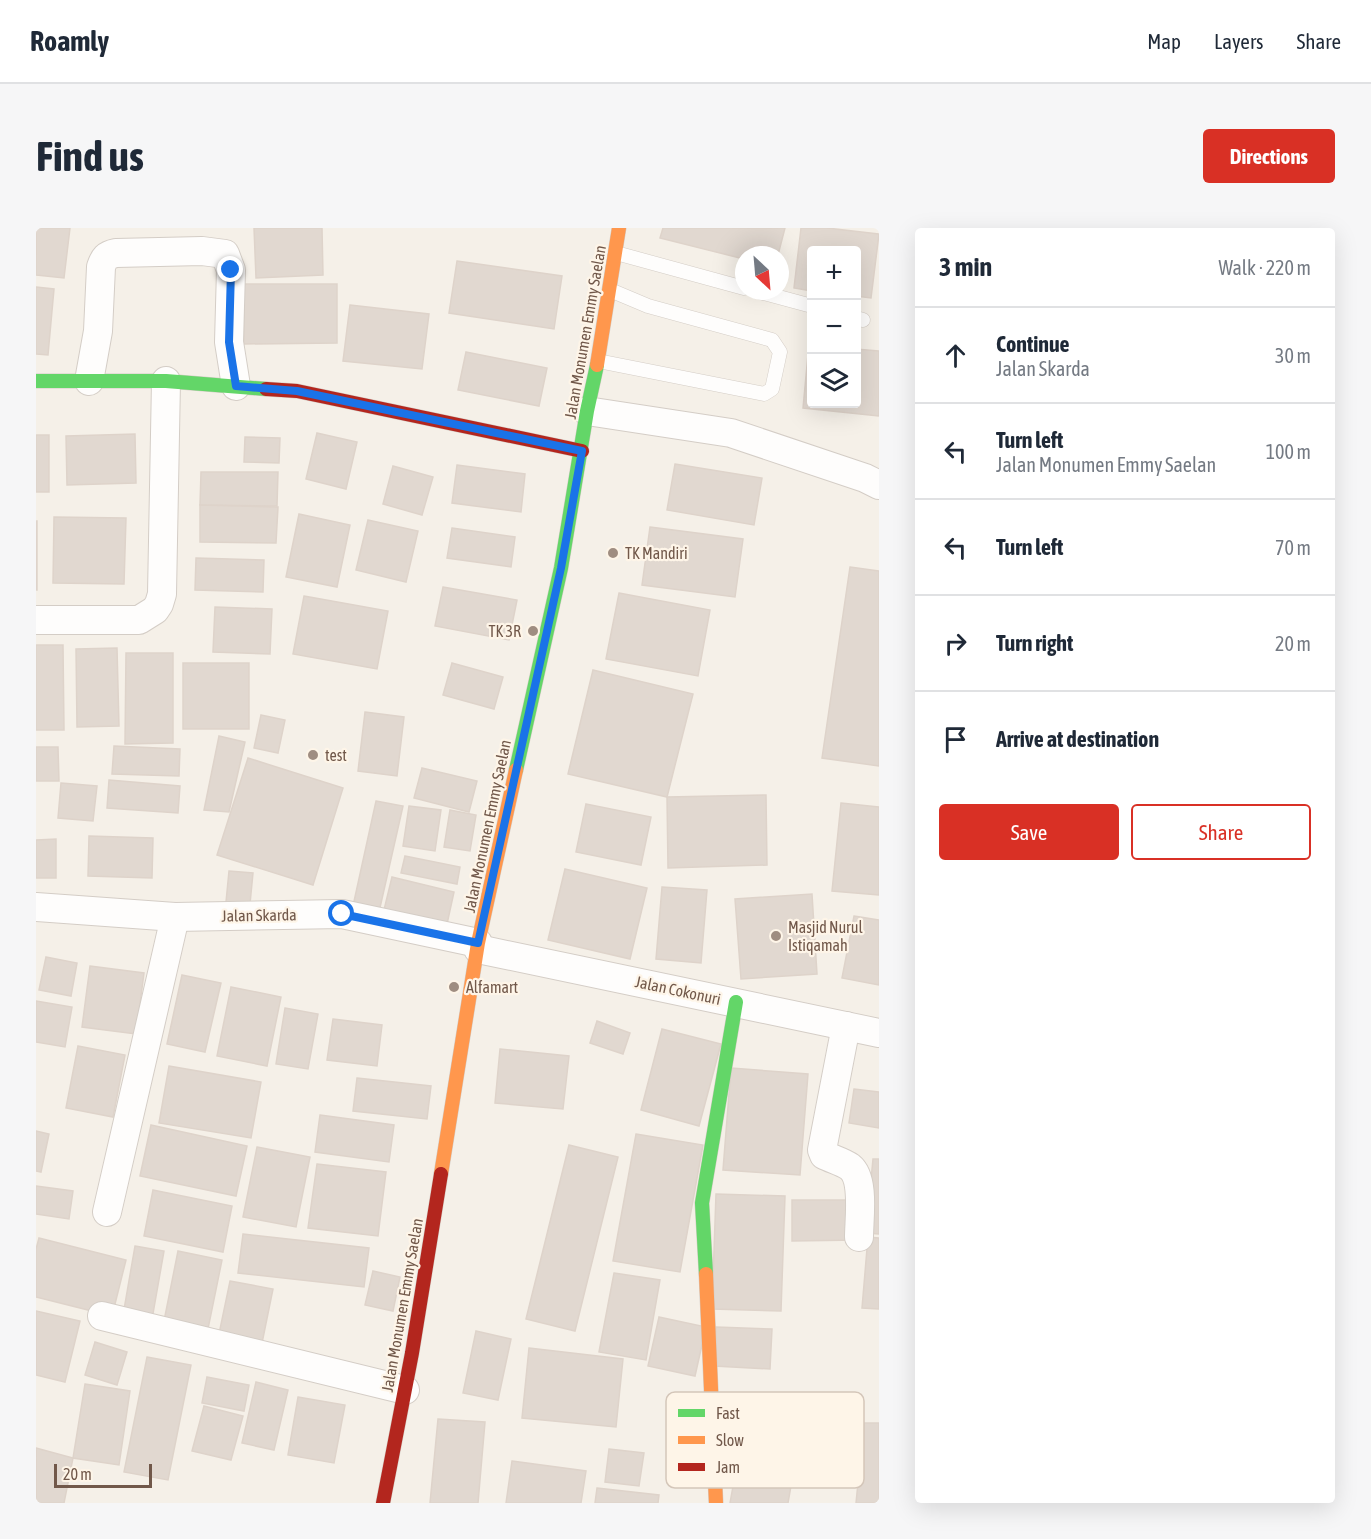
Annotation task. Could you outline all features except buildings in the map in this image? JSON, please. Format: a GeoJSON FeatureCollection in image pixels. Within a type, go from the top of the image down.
{"type":"FeatureCollection","features":[{"type":"Feature","properties":{"kind":"street","name":"Jalan Monumen Emmy Saelan"},"geometry":{"type":"LineString","coordinates":[[382,1503],[405,1390],[478,946],[561,568],[587,411],[598,362],[619,228]]}},
{"type":"Feature","properties":{"kind":"street"},"geometry":{"type":"LineString","coordinates":[[89,381],[98,331],[101,267],[104,258],[116,253],[202,250],[225,254],[231,270],[229,342],[236,386]]}},
{"type":"Feature","properties":{"kind":"street"},"geometry":{"type":"LineString","coordinates":[[36,381],[166,381],[297,391],[582,451]]}},
{"type":"Feature","properties":{"kind":"street"},"geometry":{"type":"LineString","coordinates":[[36,620],[139,620],[155,610],[159,604],[162,594],[166,381]]}},
{"type":"Feature","properties":{"kind":"street"},"geometry":{"type":"LineString","coordinates":[[587,411],[731,433],[865,478],[879,485]]}},
{"type":"Feature","properties":{"kind":"street","name":"Jalan Skarda"},"geometry":{"type":"LineString","coordinates":[[36,907],[175,917],[342,914],[478,946]]}},
{"type":"Feature","properties":{"kind":"street"},"geometry":{"type":"LineString","coordinates":[[107,1212],[175,917]]}},
{"type":"Feature","properties":{"kind":"street","name":"Jalan Cokonuri"},"geometry":{"type":"LineString","coordinates":[[478,946],[879,1032]]}},
{"type":"Feature","properties":{"kind":"street"},"geometry":{"type":"LineString","coordinates":[[712,1392],[702,1203],[736,1002]]}},
{"type":"Feature","properties":{"kind":"street"},"geometry":{"type":"LineString","coordinates":[[846,1026],[822,1153],[848,1166],[856,1175],[860,1193],[859,1237]]}},
{"type":"Feature","properties":{"kind":"street"},"geometry":{"type":"LineString","coordinates":[[102,1316],[405,1390]]}},
{"type":"Feature","properties":{"kind":"street"},"geometry":{"type":"LineString","coordinates":[[715,1488],[716,1503]]}},
{"type":"Feature","properties":{"kind":"lane"},"geometry":{"type":"LineString","coordinates":[[616,254],[735,286]]}},
{"type":"Feature","properties":{"kind":"lane"},"geometry":{"type":"LineString","coordinates":[[598,362],[764,394],[772,389],[780,351],[772,340],[648,306],[610,290]]}},
{"type":"Feature","properties":{"kind":"lane"},"geometry":{"type":"LineString","coordinates":[[789,300],[807,305]]}},
{"type":"Feature","properties":{"kind":"traffic: fast"},"geometry":{"type":"LineString","coordinates":[[516,770],[561,568],[587,411],[597,365]]}},
{"type":"Feature","properties":{"kind":"traffic: fast"},"geometry":{"type":"LineString","coordinates":[[36,381],[166,381],[266,389]]}},
{"type":"Feature","properties":{"kind":"traffic: fast"},"geometry":{"type":"LineString","coordinates":[[706,1274],[702,1203],[736,1002]]}},
{"type":"Feature","properties":{"kind":"traffic: slow"},"geometry":{"type":"LineString","coordinates":[[597,365],[619,228]]}},
{"type":"Feature","properties":{"kind":"traffic: slow"},"geometry":{"type":"LineString","coordinates":[[441,1174],[478,943],[516,770]]}},
{"type":"Feature","properties":{"kind":"traffic: slow"},"geometry":{"type":"LineString","coordinates":[[706,1274],[711,1392]]}},
{"type":"Feature","properties":{"kind":"traffic: slow"},"geometry":{"type":"LineString","coordinates":[[715,1488],[716,1503]]}},
{"type":"Feature","properties":{"kind":"traffic: jam"},"geometry":{"type":"LineString","coordinates":[[266,389],[297,391],[582,451]]}},
{"type":"Feature","properties":{"kind":"traffic: jam"},"geometry":{"type":"LineString","coordinates":[[383,1503],[412,1353],[441,1174]]}},
{"type":"Feature","properties":{"kind":"place","name":"TK Mandiri"},"geometry":{"type":"Point","coordinates":[613,553]}},
{"type":"Feature","properties":{"kind":"place","name":"TK 3R"},"geometry":{"type":"Point","coordinates":[533,631]}},
{"type":"Feature","properties":{"kind":"place","name":"test"},"geometry":{"type":"Point","coordinates":[313,755]}},
{"type":"Feature","properties":{"kind":"place","name":"Masjid Nurul Istiqamah"},"geometry":{"type":"Point","coordinates":[776,936]}},
{"type":"Feature","properties":{"kind":"place","name":"Alfamart"},"geometry":{"type":"Point","coordinates":[454,987]}},
{"type":"Feature","properties":{"kind":"route"},"geometry":{"type":"LineString","coordinates":[[231,270],[229,342],[236,386],[297,391],[582,451],[561,568],[478,943],[342,914]]}}]}
